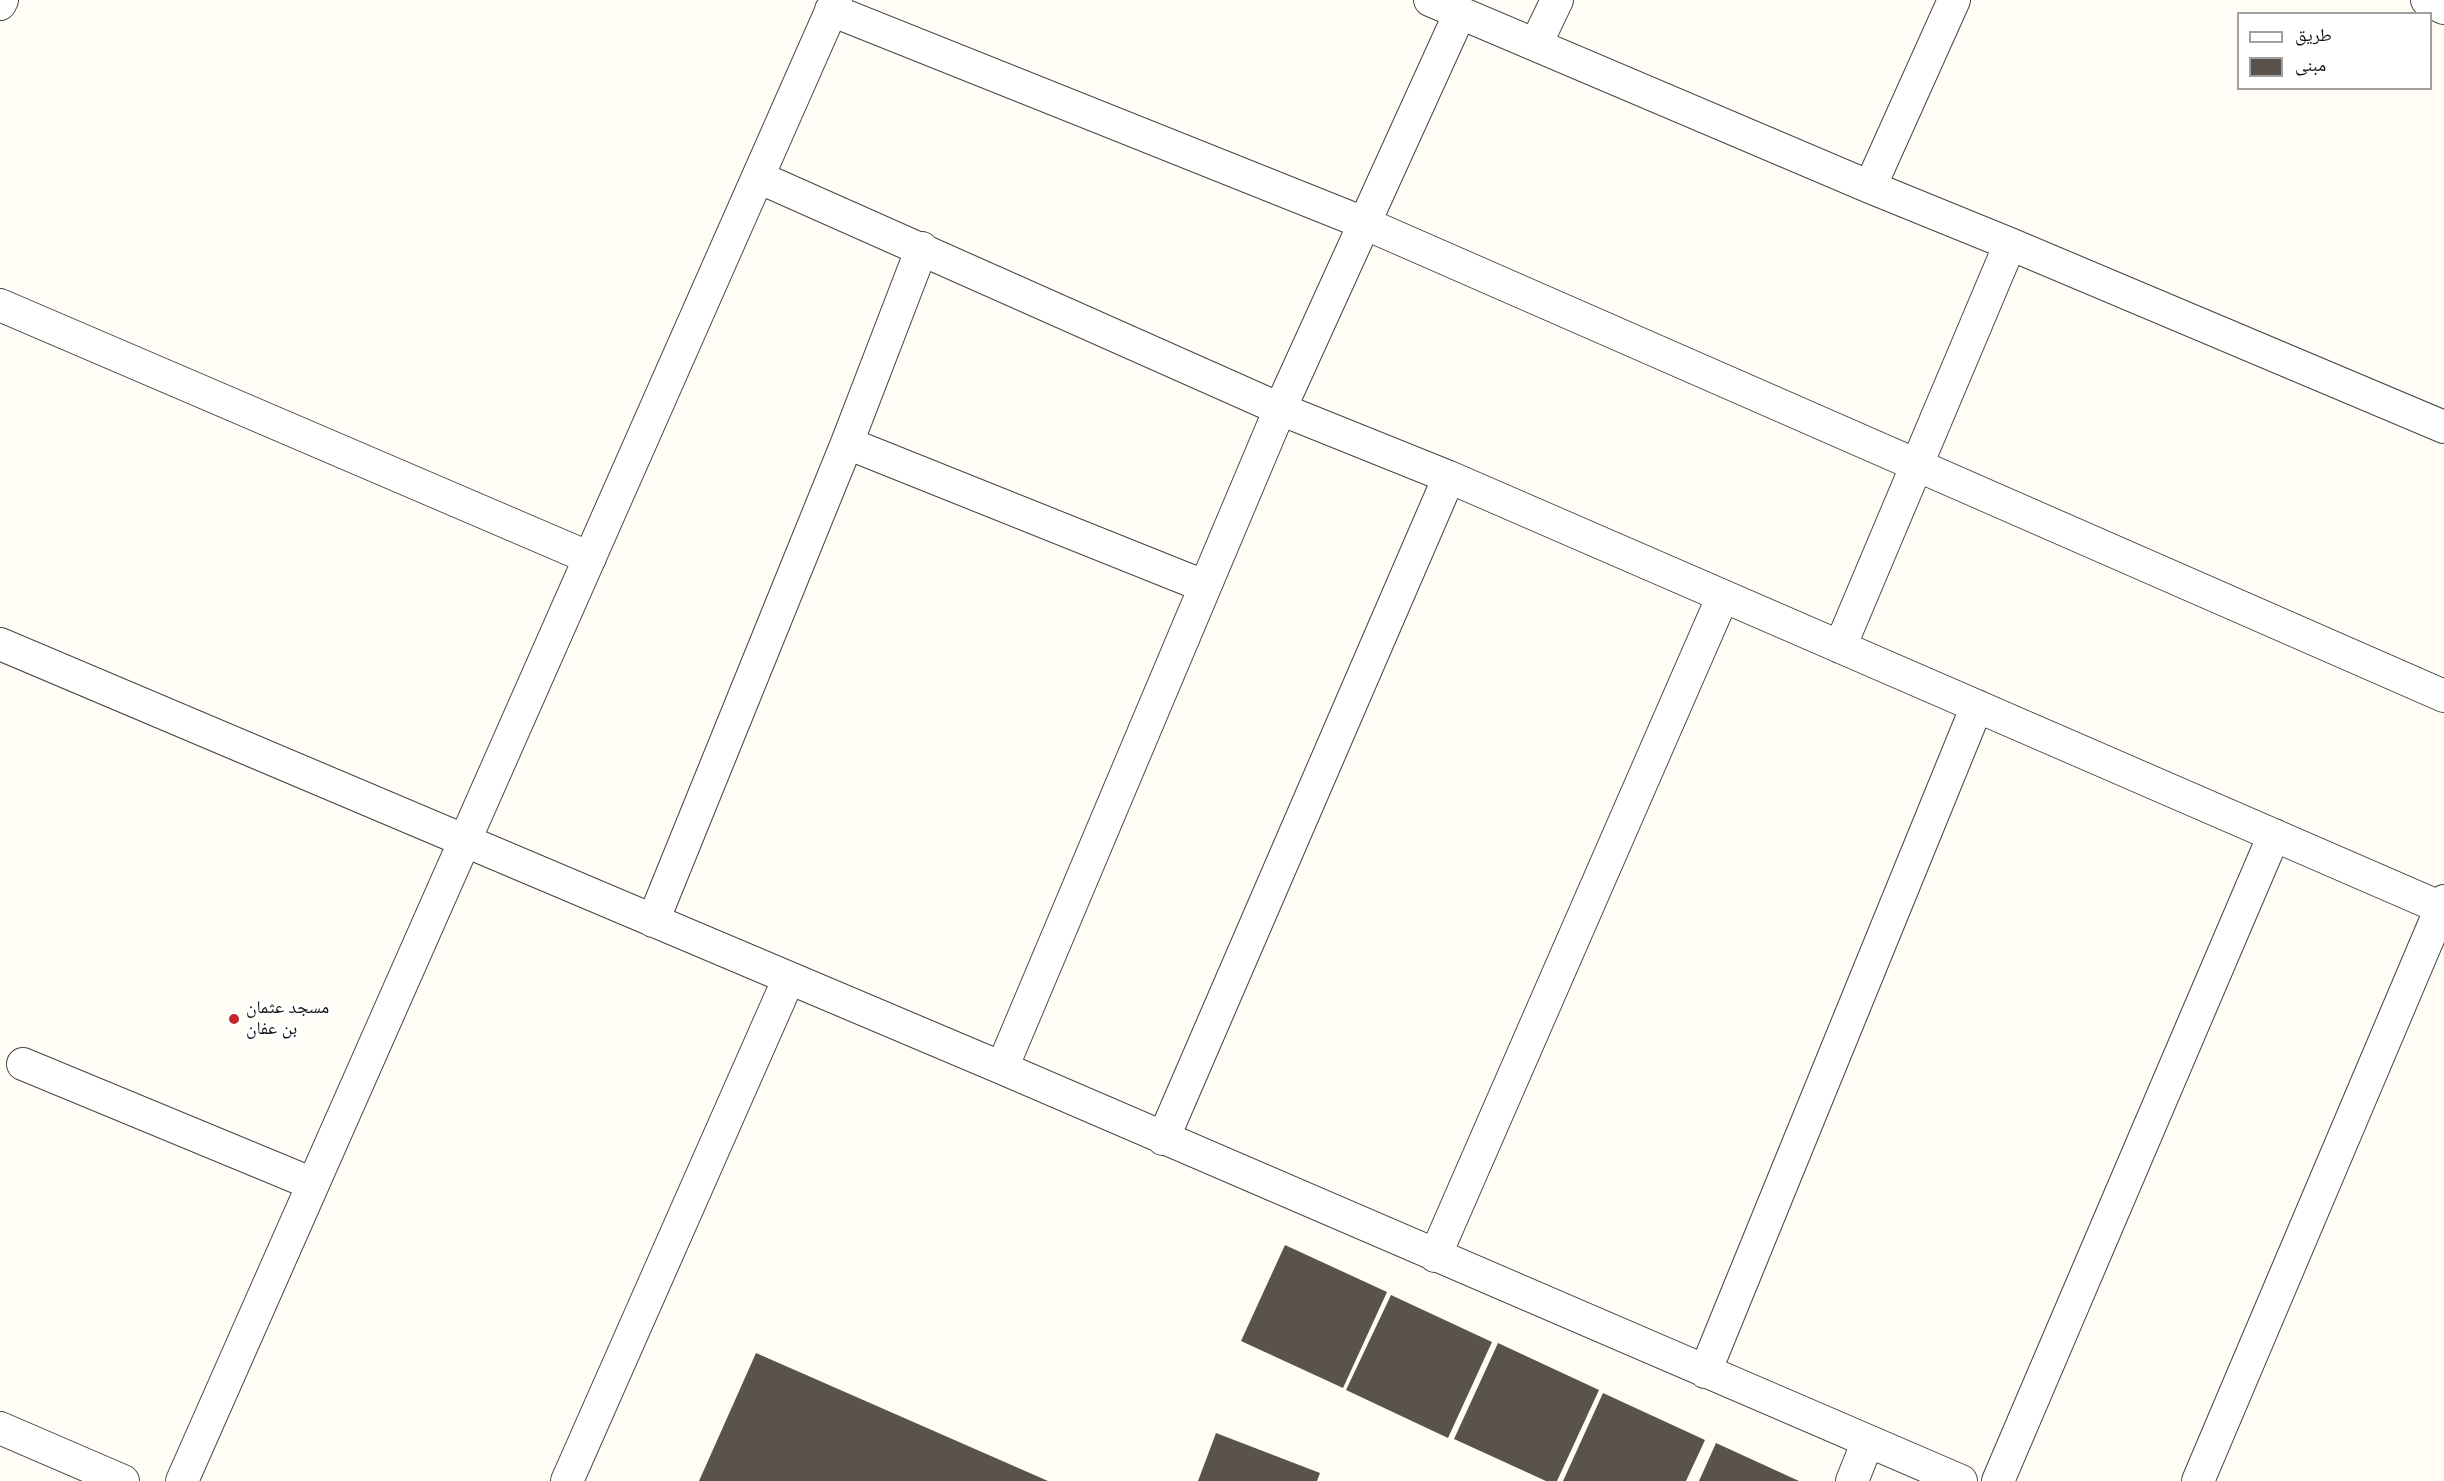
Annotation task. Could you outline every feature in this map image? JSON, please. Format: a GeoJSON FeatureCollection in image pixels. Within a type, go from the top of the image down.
{"type":"FeatureCollection","features":[{"type":"Feature","properties":{"kind":"street"},"geometry":{"type":"LineString","coordinates":[[1430,0],[2444,427]]}},
{"type":"Feature","properties":{"kind":"street"},"geometry":{"type":"LineString","coordinates":[[1536,44],[1557,0]]}},
{"type":"Feature","properties":{"kind":"street"},"geometry":{"type":"LineString","coordinates":[[1870,187],[1954,0]]}},
{"type":"Feature","properties":{"kind":"street"},"geometry":{"type":"LineString","coordinates":[[2427,0],[2444,8]]}},
{"type":"Feature","properties":{"kind":"street"},"geometry":{"type":"LineString","coordinates":[[182,1481],[833,5],[1364,223],[2444,696]]}},
{"type":"Feature","properties":{"kind":"street"},"geometry":{"type":"LineString","coordinates":[[1002,1068],[1280,409],[1460,13]]}},
{"type":"Feature","properties":{"kind":"street"},"geometry":{"type":"LineString","coordinates":[[758,177],[1280,409],[1449,477],[2274,836],[2443,906],[2198,1481]]}},
{"type":"Feature","properties":{"kind":"street"},"geometry":{"type":"LineString","coordinates":[[1840,646],[2010,244]]}},
{"type":"Feature","properties":{"kind":"street"},"geometry":{"type":"LineString","coordinates":[[653,921],[848,443],[922,248]]}},
{"type":"Feature","properties":{"kind":"street"},"geometry":{"type":"LineString","coordinates":[[0,305],[590,558]]}},
{"type":"Feature","properties":{"kind":"street"},"geometry":{"type":"LineString","coordinates":[[848,443],[1204,586]]}},
{"type":"Feature","properties":{"kind":"street"},"geometry":{"type":"LineString","coordinates":[[1163,1139],[1449,477]]}},
{"type":"Feature","properties":{"kind":"street"},"geometry":{"type":"LineString","coordinates":[[1435,1256],[1723,596]]}},
{"type":"Feature","properties":{"kind":"street"},"geometry":{"type":"LineString","coordinates":[[0,644],[1002,1068],[1961,1481]]}},
{"type":"Feature","properties":{"kind":"street"},"geometry":{"type":"LineString","coordinates":[[1706,1372],[1977,706]]}},
{"type":"Feature","properties":{"kind":"street"},"geometry":{"type":"LineString","coordinates":[[1998,1481],[2274,836]]}},
{"type":"Feature","properties":{"kind":"street"},"geometry":{"type":"LineString","coordinates":[[567,1481],[789,978]]}},
{"type":"Feature","properties":{"kind":"street"},"geometry":{"type":"LineString","coordinates":[[23,1064],[313,1184]]}},
{"type":"Feature","properties":{"kind":"street"},"geometry":{"type":"LineString","coordinates":[[0,1428],[123,1481]]}},
{"type":"Feature","properties":{"kind":"street"},"geometry":{"type":"LineString","coordinates":[[1852,1481],[1868,1442]]}},
{"type":"Feature","properties":{"kind":"building"},"geometry":{"type":"Polygon","coordinates":[[[1285,1245],[1387,1292],[1343,1388],[1241,1341],[1285,1245]]]}},
{"type":"Feature","properties":{"kind":"building"},"geometry":{"type":"Polygon","coordinates":[[[1391,1295],[1492,1342],[1448,1438],[1346,1390],[1391,1295]]]}},
{"type":"Feature","properties":{"kind":"building"},"geometry":{"type":"Polygon","coordinates":[[[1498,1343],[1599,1390],[1557,1481],[1546,1481],[1454,1439],[1498,1343]]]}},
{"type":"Feature","properties":{"kind":"building"},"geometry":{"type":"Polygon","coordinates":[[[756,1353],[1048,1481],[699,1481],[756,1353]]]}},
{"type":"Feature","properties":{"kind":"building"},"geometry":{"type":"Polygon","coordinates":[[[1603,1393],[1705,1440],[1686,1481],[1563,1481],[1603,1393]]]}},
{"type":"Feature","properties":{"kind":"building"},"geometry":{"type":"Polygon","coordinates":[[[1216,1433],[1320,1473],[1317,1481],[1198,1481],[1216,1433]]]}},
{"type":"Feature","properties":{"kind":"building"},"geometry":{"type":"Polygon","coordinates":[[[1716,1443],[1799,1481],[1699,1481],[1716,1443]]]}},
{"type":"Feature","properties":{"kind":"place","name":"مسجد عثمان بن عفان"},"geometry":{"type":"Point","coordinates":[234,1019]}}]}
